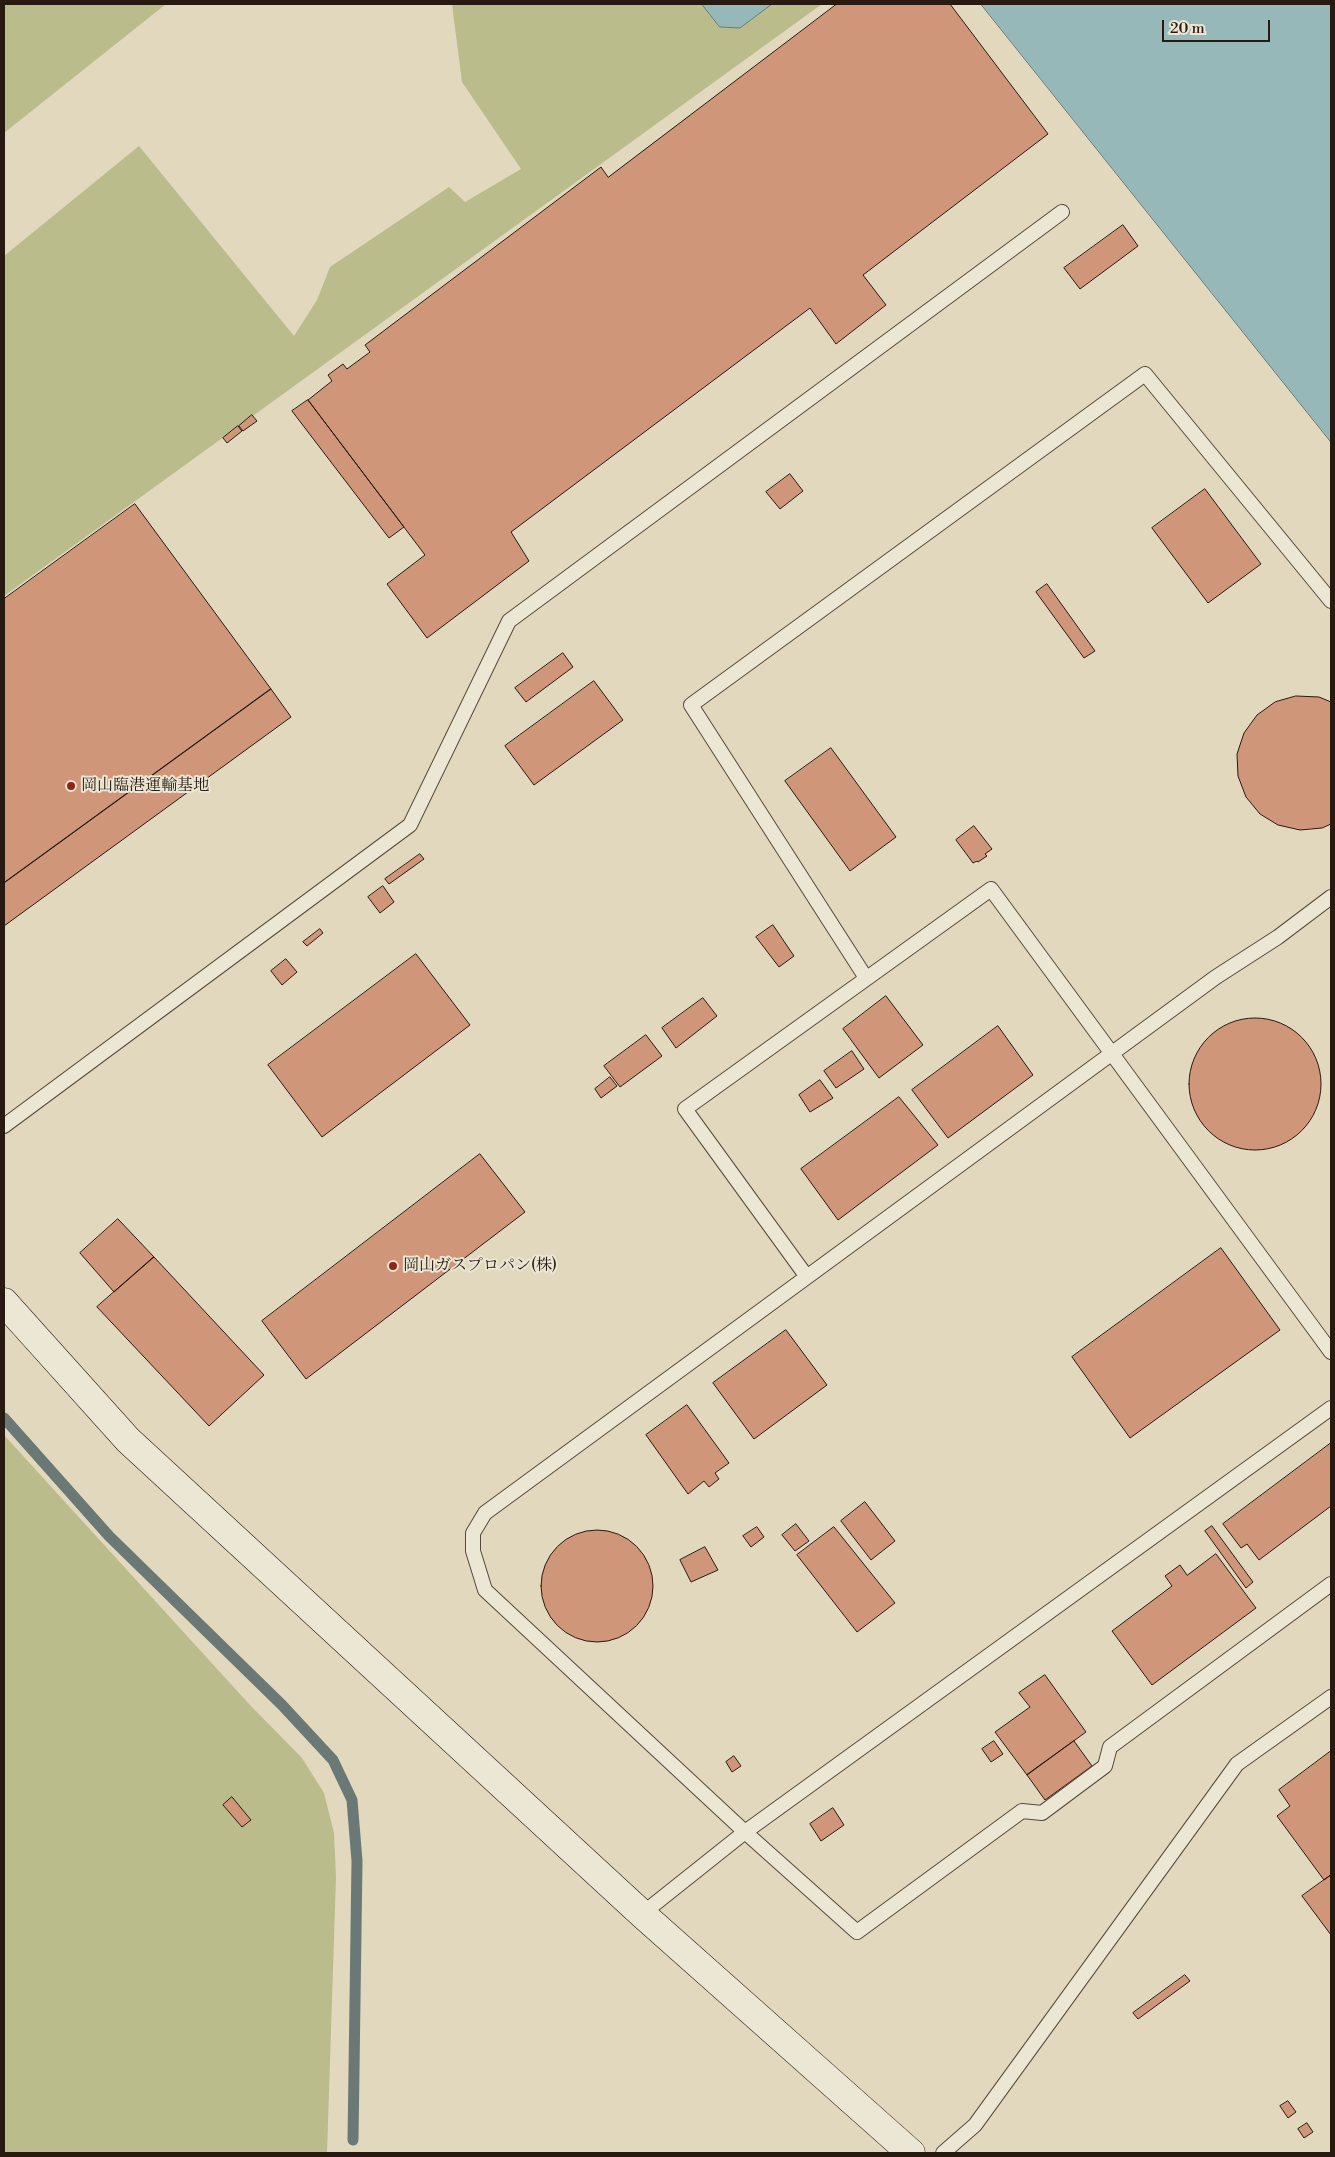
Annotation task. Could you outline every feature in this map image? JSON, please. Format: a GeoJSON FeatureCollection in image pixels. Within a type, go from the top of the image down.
{"type":"FeatureCollection","features":[{"type":"Feature","properties":{"kind":"street"},"geometry":{"type":"LineString","coordinates":[[4,1302],[128,1440],[642,1914],[911,2153]]}},
{"type":"Feature","properties":{"kind":"lane"},"geometry":{"type":"LineString","coordinates":[[4,1126],[410,825],[509,621],[1062,212]]}},
{"type":"Feature","properties":{"kind":"lane"},"geometry":{"type":"LineString","coordinates":[[866,978],[691,705],[1145,374],[1331,601]]}},
{"type":"Feature","properties":{"kind":"lane"},"geometry":{"type":"LineString","coordinates":[[807,1277],[685,1109],[991,889],[1331,1350]]}},
{"type":"Feature","properties":{"kind":"lane"},"geometry":{"type":"LineString","coordinates":[[1331,896],[1278,937],[1216,977],[485,1513],[473,1533],[473,1551],[485,1590],[745,1832],[857,1932],[1022,1811],[1042,1813],[1105,1766],[1110,1747],[1331,1584]]}},
{"type":"Feature","properties":{"kind":"lane"},"geometry":{"type":"LineString","coordinates":[[642,1914],[745,1832],[1331,1408]]}},
{"type":"Feature","properties":{"kind":"lane"},"geometry":{"type":"LineString","coordinates":[[943,2153],[975,2125],[1237,1764],[1331,1697]]}},
{"type":"Feature","properties":{"kind":"green space"},"geometry":{"type":"Polygon","coordinates":[[[4,4],[166,4],[4,133],[4,4]]]}},
{"type":"Feature","properties":{"kind":"green space"},"geometry":{"type":"Polygon","coordinates":[[[452,4],[702,4],[720,27],[740,28],[772,4],[822,4],[4,596],[4,256],[139,146],[294,336],[317,300],[330,267],[449,187],[465,202],[521,169],[462,82],[452,4]]]}},
{"type":"Feature","properties":{"kind":"green space"},"geometry":{"type":"Polygon","coordinates":[[[4,1435],[249,1704],[302,1758],[324,1793],[334,1833],[336,1877],[327,2153],[4,2153],[4,1435]]]}},
{"type":"Feature","properties":{"kind":"water"},"geometry":{"type":"Polygon","coordinates":[[[702,4],[772,4],[740,28],[720,27],[702,4]]]}},
{"type":"Feature","properties":{"kind":"water"},"geometry":{"type":"Polygon","coordinates":[[[981,4],[1331,4],[1331,442],[981,4]]]}},
{"type":"Feature","properties":{"kind":"building"},"geometry":{"type":"Polygon","coordinates":[[[837,4],[950,4],[1048,134],[863,275],[886,305],[836,344],[810,308],[511,532],[529,561],[427,638],[387,584],[425,555],[308,400],[332,381],[328,375],[343,364],[347,369],[370,352],[365,345],[601,167],[608,177],[837,4]]]}},
{"type":"Feature","properties":{"kind":"building"},"geometry":{"type":"Polygon","coordinates":[[[1123,225],[1138,246],[1080,289],[1064,268],[1123,225]]]}},
{"type":"Feature","properties":{"kind":"building"},"geometry":{"type":"Polygon","coordinates":[[[308,400],[404,527],[389,538],[292,411],[308,400]]]}},
{"type":"Feature","properties":{"kind":"building"},"geometry":{"type":"Polygon","coordinates":[[[252,415],[257,421],[243,431],[239,426],[252,415]]]}},
{"type":"Feature","properties":{"kind":"building"},"geometry":{"type":"Polygon","coordinates":[[[238,426],[242,431],[227,443],[223,438],[238,426]]]}},
{"type":"Feature","properties":{"kind":"building"},"geometry":{"type":"Polygon","coordinates":[[[790,474],[803,491],[780,509],[766,492],[790,474]]]}},
{"type":"Feature","properties":{"kind":"building"},"geometry":{"type":"Polygon","coordinates":[[[1205,489],[1261,564],[1208,603],[1152,528],[1205,489]]]}},
{"type":"Feature","properties":{"kind":"building","name":"岡山臨港運輸基地"},"geometry":{"type":"Polygon","coordinates":[[[135,504],[271,689],[4,883],[4,599],[135,504]]]}},
{"type":"Feature","properties":{"kind":"building"},"geometry":{"type":"Polygon","coordinates":[[[1047,584],[1095,651],[1084,658],[1036,592],[1047,584]]]}},
{"type":"Feature","properties":{"kind":"building"},"geometry":{"type":"Polygon","coordinates":[[[563,653],[573,667],[526,702],[515,688],[563,653]]]}},
{"type":"Feature","properties":{"kind":"building"},"geometry":{"type":"Polygon","coordinates":[[[594,681],[623,720],[534,785],[505,746],[594,681]]]}},
{"type":"Feature","properties":{"kind":"building"},"geometry":{"type":"Polygon","coordinates":[[[271,689],[291,717],[4,926],[4,883],[271,689]]]}},
{"type":"Feature","properties":{"kind":"building"},"geometry":{"type":"Polygon","coordinates":[[[1296,696],[1319,697],[1331,702],[1331,824],[1322,828],[1300,830],[1278,825],[1260,814],[1246,797],[1238,776],[1237,754],[1244,733],[1257,715],[1275,702],[1296,696]]]}},
{"type":"Feature","properties":{"kind":"building"},"geometry":{"type":"Polygon","coordinates":[[[831,748],[896,837],[850,871],[785,781],[831,748]]]}},
{"type":"Feature","properties":{"kind":"building"},"geometry":{"type":"Polygon","coordinates":[[[974,826],[992,849],[985,854],[987,856],[973,863],[956,840],[974,826]]]}},
{"type":"Feature","properties":{"kind":"building"},"geometry":{"type":"Polygon","coordinates":[[[420,854],[424,859],[389,884],[385,879],[420,854]]]}},
{"type":"Feature","properties":{"kind":"building"},"geometry":{"type":"Polygon","coordinates":[[[383,886],[394,902],[380,913],[368,897],[383,886]]]}},
{"type":"Feature","properties":{"kind":"building"},"geometry":{"type":"Polygon","coordinates":[[[773,925],[794,956],[779,967],[756,937],[773,925]]]}},
{"type":"Feature","properties":{"kind":"building"},"geometry":{"type":"Polygon","coordinates":[[[320,929],[323,933],[307,946],[303,942],[320,929]]]}},
{"type":"Feature","properties":{"kind":"building"},"geometry":{"type":"Polygon","coordinates":[[[416,954],[470,1025],[322,1137],[268,1065],[416,954]]]}},
{"type":"Feature","properties":{"kind":"building"},"geometry":{"type":"Polygon","coordinates":[[[286,959],[297,972],[282,985],[271,971],[286,959]]]}},
{"type":"Feature","properties":{"kind":"building"},"geometry":{"type":"Polygon","coordinates":[[[886,996],[923,1045],[879,1078],[843,1029],[886,996]]]}},
{"type":"Feature","properties":{"kind":"building"},"geometry":{"type":"Polygon","coordinates":[[[703,998],[717,1016],[676,1048],[662,1028],[703,998]]]}},
{"type":"Feature","properties":{"kind":"building"},"geometry":{"type":"Polygon","coordinates":[[[1255,1018],[1268,1019],[1280,1023],[1302,1037],[1316,1059],[1320,1071],[1320,1097],[1316,1109],[1302,1131],[1280,1145],[1268,1149],[1255,1150],[1242,1149],[1230,1145],[1208,1131],[1194,1109],[1190,1097],[1189,1084],[1190,1071],[1194,1059],[1208,1037],[1230,1023],[1242,1019],[1255,1018]]]}},
{"type":"Feature","properties":{"kind":"building"},"geometry":{"type":"Polygon","coordinates":[[[998,1026],[1033,1075],[948,1138],[912,1090],[998,1026]]]}},
{"type":"Feature","properties":{"kind":"building"},"geometry":{"type":"Polygon","coordinates":[[[646,1035],[662,1056],[620,1087],[604,1066],[646,1035]]]}},
{"type":"Feature","properties":{"kind":"building"},"geometry":{"type":"Polygon","coordinates":[[[852,1051],[864,1069],[836,1088],[824,1071],[852,1051]]]}},
{"type":"Feature","properties":{"kind":"building"},"geometry":{"type":"Polygon","coordinates":[[[610,1077],[617,1086],[601,1098],[595,1089],[610,1077]]]}},
{"type":"Feature","properties":{"kind":"building"},"geometry":{"type":"Polygon","coordinates":[[[820,1080],[833,1098],[810,1112],[799,1095],[820,1080]]]}},
{"type":"Feature","properties":{"kind":"building"},"geometry":{"type":"Polygon","coordinates":[[[899,1097],[938,1145],[838,1220],[801,1169],[899,1097]]]}},
{"type":"Feature","properties":{"kind":"building","name":"岡山ガスプロパン(株)"},"geometry":{"type":"Polygon","coordinates":[[[480,1154],[525,1212],[306,1379],[262,1321],[480,1154]]]}},
{"type":"Feature","properties":{"kind":"building"},"geometry":{"type":"Polygon","coordinates":[[[118,1219],[154,1257],[114,1292],[80,1253],[118,1219]]]}},
{"type":"Feature","properties":{"kind":"building"},"geometry":{"type":"Polygon","coordinates":[[[1221,1248],[1280,1330],[1130,1438],[1072,1357],[1221,1248]]]}},
{"type":"Feature","properties":{"kind":"building"},"geometry":{"type":"Polygon","coordinates":[[[154,1257],[264,1375],[209,1426],[97,1307],[154,1257]]]}},
{"type":"Feature","properties":{"kind":"building"},"geometry":{"type":"Polygon","coordinates":[[[786,1330],[827,1385],[754,1439],[713,1383],[786,1330]]]}},
{"type":"Feature","properties":{"kind":"building"},"geometry":{"type":"Polygon","coordinates":[[[687,1405],[729,1463],[715,1473],[719,1479],[709,1487],[704,1481],[688,1494],[646,1435],[687,1405]]]}},
{"type":"Feature","properties":{"kind":"building"},"geometry":{"type":"Polygon","coordinates":[[[1331,1443],[1331,1506],[1259,1560],[1247,1544],[1241,1548],[1223,1524],[1331,1443]]]}},
{"type":"Feature","properties":{"kind":"building"},"geometry":{"type":"Polygon","coordinates":[[[865,1502],[895,1541],[871,1560],[841,1521],[865,1502]]]}},
{"type":"Feature","properties":{"kind":"building"},"geometry":{"type":"Polygon","coordinates":[[[796,1524],[809,1541],[795,1551],[782,1535],[796,1524]]]}},
{"type":"Feature","properties":{"kind":"building"},"geometry":{"type":"Polygon","coordinates":[[[1212,1526],[1253,1582],[1246,1588],[1205,1531],[1212,1526]]]}},
{"type":"Feature","properties":{"kind":"building"},"geometry":{"type":"Polygon","coordinates":[[[757,1527],[764,1537],[751,1547],[743,1536],[757,1527]]]}},
{"type":"Feature","properties":{"kind":"building"},"geometry":{"type":"Polygon","coordinates":[[[834,1527],[895,1603],[857,1632],[797,1555],[834,1527]]]}},
{"type":"Feature","properties":{"kind":"building"},"geometry":{"type":"Polygon","coordinates":[[[597,1530],[619,1534],[637,1546],[649,1564],[653,1586],[649,1608],[637,1626],[619,1638],[597,1642],[575,1638],[557,1626],[545,1608],[541,1586],[545,1564],[557,1546],[575,1534],[597,1530]]]}},
{"type":"Feature","properties":{"kind":"building"},"geometry":{"type":"Polygon","coordinates":[[[705,1547],[718,1570],[691,1582],[680,1560],[705,1547]]]}},
{"type":"Feature","properties":{"kind":"building"},"geometry":{"type":"Polygon","coordinates":[[[1216,1554],[1256,1608],[1152,1685],[1112,1631],[1172,1586],[1165,1576],[1180,1565],[1187,1575],[1216,1554]]]}},
{"type":"Feature","properties":{"kind":"building"},"geometry":{"type":"Polygon","coordinates":[[[1045,1675],[1086,1732],[1027,1775],[995,1732],[1030,1707],[1019,1693],[1045,1675]]]}},
{"type":"Feature","properties":{"kind":"building"},"geometry":{"type":"Polygon","coordinates":[[[994,1741],[1003,1754],[991,1762],[982,1749],[994,1741]]]}},
{"type":"Feature","properties":{"kind":"building"},"geometry":{"type":"Polygon","coordinates":[[[1074,1741],[1092,1766],[1045,1800],[1027,1775],[1074,1741]]]}},
{"type":"Feature","properties":{"kind":"building"},"geometry":{"type":"Polygon","coordinates":[[[1331,1751],[1331,1875],[1324,1880],[1277,1816],[1290,1806],[1279,1790],[1331,1751]]]}},
{"type":"Feature","properties":{"kind":"building"},"geometry":{"type":"Polygon","coordinates":[[[734,1756],[741,1766],[732,1772],[726,1762],[734,1756]]]}},
{"type":"Feature","properties":{"kind":"building"},"geometry":{"type":"Polygon","coordinates":[[[232,1797],[251,1820],[242,1827],[223,1805],[232,1797]]]}},
{"type":"Feature","properties":{"kind":"building"},"geometry":{"type":"Polygon","coordinates":[[[833,1808],[844,1825],[821,1841],[810,1824],[833,1808]]]}},
{"type":"Feature","properties":{"kind":"building"},"geometry":{"type":"Polygon","coordinates":[[[1331,1875],[1331,1935],[1302,1896],[1331,1875]]]}},
{"type":"Feature","properties":{"kind":"building"},"geometry":{"type":"Polygon","coordinates":[[[1185,1975],[1190,1981],[1138,2019],[1133,2013],[1185,1975]]]}},
{"type":"Feature","properties":{"kind":"building"},"geometry":{"type":"Polygon","coordinates":[[[1288,2101],[1296,2112],[1288,2118],[1280,2106],[1288,2101]]]}},
{"type":"Feature","properties":{"kind":"building"},"geometry":{"type":"Polygon","coordinates":[[[1307,2123],[1313,2132],[1304,2138],[1298,2129],[1307,2123]]]}},
{"type":"Feature","properties":{"kind":"waterway"},"geometry":{"type":"LineString","coordinates":[[4,1418],[109,1536],[282,1705],[333,1760],[352,1800],[357,1861],[353,2140]]}},
{"type":"Feature","properties":{"kind":"place","name":"岡山臨港運輸基地"},"geometry":{"type":"Point","coordinates":[71,786]}},
{"type":"Feature","properties":{"kind":"place","name":"岡山ガスプロパン(株)"},"geometry":{"type":"Point","coordinates":[393,1266]}}]}
